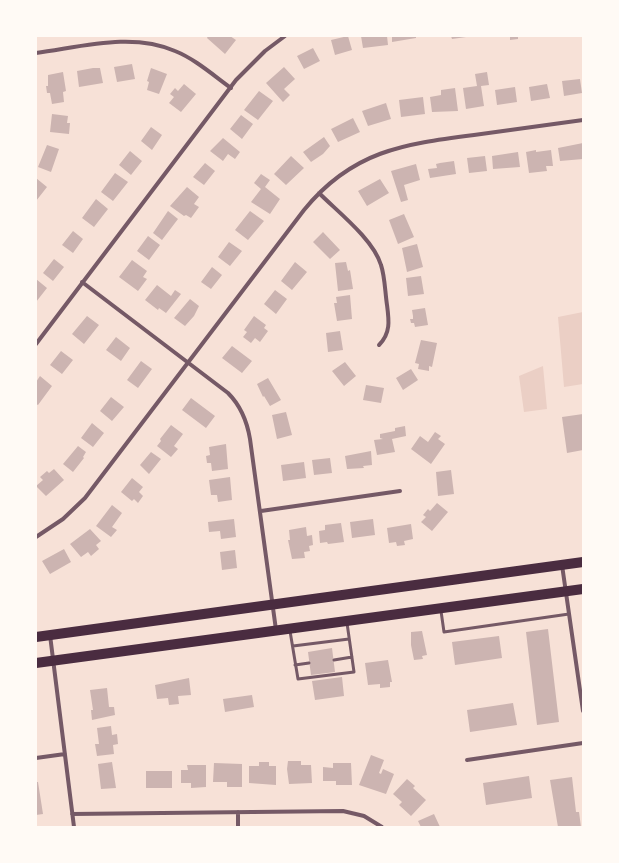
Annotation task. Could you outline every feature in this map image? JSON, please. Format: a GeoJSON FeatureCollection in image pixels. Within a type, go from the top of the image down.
{"type":"FeatureCollection","features":[{"type":"Feature","properties":{"kind":"main road"},"geometry":{"type":"LineString","coordinates":[[36,637],[583,562]]}},
{"type":"Feature","properties":{"kind":"main road"},"geometry":{"type":"LineString","coordinates":[[36,663],[583,589]]}},
{"type":"Feature","properties":{"kind":"street"},"geometry":{"type":"LineString","coordinates":[[36,344],[231,88],[250,65],[272,45],[286,36]]}},
{"type":"Feature","properties":{"kind":"street"},"geometry":{"type":"LineString","coordinates":[[36,53],[121,42],[150,43],[174,50],[187,57],[231,88]]}},
{"type":"Feature","properties":{"kind":"street"},"geometry":{"type":"LineString","coordinates":[[36,537],[64,519],[85,498],[319,193],[354,166],[398,146],[583,120]]}},
{"type":"Feature","properties":{"kind":"street"},"geometry":{"type":"LineString","coordinates":[[319,193],[367,241],[378,256],[383,274],[389,323],[388,332],[379,345]]}},
{"type":"Feature","properties":{"kind":"street"},"geometry":{"type":"LineString","coordinates":[[82,282],[228,393],[241,408],[248,425],[261,510],[276,630]]}},
{"type":"Feature","properties":{"kind":"street"},"geometry":{"type":"LineString","coordinates":[[261,510],[400,491]]}},
{"type":"Feature","properties":{"kind":"street"},"geometry":{"type":"LineString","coordinates":[[562,565],[583,711]]}},
{"type":"Feature","properties":{"kind":"street"},"geometry":{"type":"LineString","coordinates":[[50,635],[74,827]]}},
{"type":"Feature","properties":{"kind":"street"},"geometry":{"type":"LineString","coordinates":[[467,760],[583,743]]}},
{"type":"Feature","properties":{"kind":"street"},"geometry":{"type":"LineString","coordinates":[[36,758],[65,754]]}},
{"type":"Feature","properties":{"kind":"street"},"geometry":{"type":"LineString","coordinates":[[238,812],[238,827]]}},
{"type":"Feature","properties":{"kind":"street"},"geometry":{"type":"LineString","coordinates":[[72,814],[350,812],[367,817],[382,827]]}},
{"type":"Feature","properties":{"kind":"lane"},"geometry":{"type":"LineString","coordinates":[[440,608],[444,632],[569,614]]}},
{"type":"Feature","properties":{"kind":"lane"},"geometry":{"type":"LineString","coordinates":[[289,629],[298,679],[354,672],[347,621]]}},
{"type":"Feature","properties":{"kind":"lane"},"geometry":{"type":"LineString","coordinates":[[293,646],[349,638]]}},
{"type":"Feature","properties":{"kind":"lane"},"geometry":{"type":"LineString","coordinates":[[334,660],[352,657]]}},
{"type":"Feature","properties":{"kind":"lane"},"geometry":{"type":"LineString","coordinates":[[295,665],[309,663]]}},
{"type":"Feature","properties":{"kind":"shaded area"},"geometry":{"type":"Polygon","coordinates":[[[583,312],[583,384],[564,387],[558,317],[583,312]]]}},
{"type":"Feature","properties":{"kind":"shaded area"},"geometry":{"type":"Polygon","coordinates":[[[543,366],[547,409],[524,412],[519,376],[543,366]]]}},
{"type":"Feature","properties":{"kind":"building"},"geometry":{"type":"Polygon","coordinates":[[[208,36],[230,36],[236,40],[225,54],[207,38],[208,36]]]}},
{"type":"Feature","properties":{"kind":"building"},"geometry":{"type":"Polygon","coordinates":[[[348,36],[352,50],[335,55],[331,40],[348,36]]]}},
{"type":"Feature","properties":{"kind":"building"},"geometry":{"type":"Polygon","coordinates":[[[361,36],[387,36],[388,45],[363,48],[361,36]]]}},
{"type":"Feature","properties":{"kind":"building"},"geometry":{"type":"Polygon","coordinates":[[[392,36],[416,36],[416,38],[392,42],[392,36]]]}},
{"type":"Feature","properties":{"kind":"building"},"geometry":{"type":"Polygon","coordinates":[[[451,36],[466,36],[466,37],[452,39],[451,36]]]}},
{"type":"Feature","properties":{"kind":"building"},"geometry":{"type":"Polygon","coordinates":[[[510,36],[518,36],[518,39],[510,40],[510,36]]]}},
{"type":"Feature","properties":{"kind":"building"},"geometry":{"type":"Polygon","coordinates":[[[313,48],[320,61],[304,69],[297,56],[313,48]]]}},
{"type":"Feature","properties":{"kind":"building"},"geometry":{"type":"Polygon","coordinates":[[[132,64],[135,79],[117,82],[114,67],[132,64]]]}},
{"type":"Feature","properties":{"kind":"building"},"geometry":{"type":"Polygon","coordinates":[[[284,67],[295,79],[284,89],[290,95],[283,102],[266,83],[284,67]]]}},
{"type":"Feature","properties":{"kind":"building"},"geometry":{"type":"Polygon","coordinates":[[[100,68],[103,83],[79,87],[77,71],[100,68]]]}},
{"type":"Feature","properties":{"kind":"building"},"geometry":{"type":"Polygon","coordinates":[[[151,68],[167,74],[159,94],[147,90],[149,82],[147,81],[151,68]]]}},
{"type":"Feature","properties":{"kind":"building"},"geometry":{"type":"Polygon","coordinates":[[[63,72],[66,91],[63,92],[64,102],[52,104],[50,93],[47,93],[46,86],[48,86],[48,75],[63,72]]]}},
{"type":"Feature","properties":{"kind":"building"},"geometry":{"type":"Polygon","coordinates":[[[487,72],[489,85],[481,86],[484,106],[466,109],[463,88],[477,86],[475,74],[487,72]]]}},
{"type":"Feature","properties":{"kind":"building"},"geometry":{"type":"Polygon","coordinates":[[[580,79],[582,93],[564,96],[562,81],[580,79]]]}},
{"type":"Feature","properties":{"kind":"building"},"geometry":{"type":"Polygon","coordinates":[[[184,84],[196,94],[181,112],[169,103],[174,97],[170,94],[175,88],[178,91],[184,84]]]}},
{"type":"Feature","properties":{"kind":"building"},"geometry":{"type":"Polygon","coordinates":[[[547,84],[550,98],[531,101],[529,87],[547,84]]]}},
{"type":"Feature","properties":{"kind":"building"},"geometry":{"type":"Polygon","coordinates":[[[515,87],[517,102],[497,105],[495,90],[515,87]]]}},
{"type":"Feature","properties":{"kind":"building"},"geometry":{"type":"Polygon","coordinates":[[[455,88],[458,111],[432,112],[430,97],[441,95],[441,90],[455,88]]]}},
{"type":"Feature","properties":{"kind":"building"},"geometry":{"type":"Polygon","coordinates":[[[259,91],[273,101],[258,120],[244,110],[259,91]]]}},
{"type":"Feature","properties":{"kind":"building"},"geometry":{"type":"Polygon","coordinates":[[[423,97],[425,114],[401,117],[399,100],[423,97]]]}},
{"type":"Feature","properties":{"kind":"building"},"geometry":{"type":"Polygon","coordinates":[[[386,103],[391,119],[368,126],[362,111],[386,103]]]}},
{"type":"Feature","properties":{"kind":"building"},"geometry":{"type":"Polygon","coordinates":[[[52,114],[68,116],[67,123],[70,123],[69,134],[50,132],[52,114]]]}},
{"type":"Feature","properties":{"kind":"building"},"geometry":{"type":"Polygon","coordinates":[[[241,115],[253,124],[242,139],[230,129],[241,115]]]}},
{"type":"Feature","properties":{"kind":"building"},"geometry":{"type":"Polygon","coordinates":[[[353,118],[360,132],[338,142],[331,129],[353,118]]]}},
{"type":"Feature","properties":{"kind":"building"},"geometry":{"type":"Polygon","coordinates":[[[151,127],[162,135],[152,150],[141,141],[151,127]]]}},
{"type":"Feature","properties":{"kind":"building"},"geometry":{"type":"Polygon","coordinates":[[[324,137],[330,146],[323,154],[311,162],[303,152],[324,137]]]}},
{"type":"Feature","properties":{"kind":"building"},"geometry":{"type":"Polygon","coordinates":[[[223,138],[240,152],[235,159],[228,154],[223,161],[210,151],[223,138]]]}},
{"type":"Feature","properties":{"kind":"building"},"geometry":{"type":"Polygon","coordinates":[[[583,143],[583,159],[560,161],[558,148],[583,143]]]}},
{"type":"Feature","properties":{"kind":"building"},"geometry":{"type":"Polygon","coordinates":[[[47,145],[59,149],[51,172],[38,167],[47,145]]]}},
{"type":"Feature","properties":{"kind":"building"},"geometry":{"type":"Polygon","coordinates":[[[536,150],[536,152],[551,150],[553,166],[546,166],[547,171],[529,173],[526,152],[536,150]]]}},
{"type":"Feature","properties":{"kind":"building"},"geometry":{"type":"Polygon","coordinates":[[[130,151],[142,161],[131,175],[119,165],[130,151]]]}},
{"type":"Feature","properties":{"kind":"building"},"geometry":{"type":"Polygon","coordinates":[[[518,152],[520,167],[493,169],[492,156],[518,152]]]}},
{"type":"Feature","properties":{"kind":"building"},"geometry":{"type":"Polygon","coordinates":[[[291,156],[304,168],[286,185],[274,174],[291,156]]]}},
{"type":"Feature","properties":{"kind":"building"},"geometry":{"type":"Polygon","coordinates":[[[485,156],[487,171],[469,173],[467,158],[485,156]]]}},
{"type":"Feature","properties":{"kind":"building"},"geometry":{"type":"Polygon","coordinates":[[[454,161],[456,174],[430,178],[428,169],[437,168],[436,164],[454,161]]]}},
{"type":"Feature","properties":{"kind":"building"},"geometry":{"type":"Polygon","coordinates":[[[205,163],[215,171],[204,185],[193,177],[205,163]]]}},
{"type":"Feature","properties":{"kind":"building"},"geometry":{"type":"Polygon","coordinates":[[[416,164],[420,180],[404,185],[408,200],[401,202],[391,171],[416,164]]]}},
{"type":"Feature","properties":{"kind":"building"},"geometry":{"type":"Polygon","coordinates":[[[115,173],[128,182],[113,201],[101,192],[115,173]]]}},
{"type":"Feature","properties":{"kind":"building"},"geometry":{"type":"Polygon","coordinates":[[[261,174],[270,180],[265,187],[280,199],[270,214],[251,202],[261,189],[254,183],[261,174]]]}},
{"type":"Feature","properties":{"kind":"building"},"geometry":{"type":"Polygon","coordinates":[[[36,178],[47,187],[36,201],[36,178]]]}},
{"type":"Feature","properties":{"kind":"building"},"geometry":{"type":"Polygon","coordinates":[[[380,179],[389,193],[367,206],[358,191],[380,179]]]}},
{"type":"Feature","properties":{"kind":"building"},"geometry":{"type":"Polygon","coordinates":[[[187,187],[199,197],[194,204],[199,207],[191,218],[186,215],[184,216],[170,206],[187,187]]]}},
{"type":"Feature","properties":{"kind":"building"},"geometry":{"type":"Polygon","coordinates":[[[96,199],[108,209],[94,227],[82,218],[96,199]]]}},
{"type":"Feature","properties":{"kind":"building"},"geometry":{"type":"Polygon","coordinates":[[[168,211],[178,219],[162,240],[153,233],[168,211]]]}},
{"type":"Feature","properties":{"kind":"building"},"geometry":{"type":"Polygon","coordinates":[[[250,211],[264,221],[248,240],[235,230],[250,211]]]}},
{"type":"Feature","properties":{"kind":"building"},"geometry":{"type":"Polygon","coordinates":[[[404,214],[414,237],[398,244],[389,220],[404,214]]]}},
{"type":"Feature","properties":{"kind":"building"},"geometry":{"type":"Polygon","coordinates":[[[73,231],[83,239],[73,253],[62,245],[73,231]]]}},
{"type":"Feature","properties":{"kind":"building"},"geometry":{"type":"Polygon","coordinates":[[[323,232],[340,250],[330,259],[313,242],[323,232]]]}},
{"type":"Feature","properties":{"kind":"building"},"geometry":{"type":"Polygon","coordinates":[[[148,236],[160,245],[149,260],[137,251],[148,236]]]}},
{"type":"Feature","properties":{"kind":"building"},"geometry":{"type":"Polygon","coordinates":[[[229,242],[242,251],[230,266],[218,257],[229,242]]]}},
{"type":"Feature","properties":{"kind":"building"},"geometry":{"type":"Polygon","coordinates":[[[417,244],[423,267],[407,272],[402,248],[417,244]]]}},
{"type":"Feature","properties":{"kind":"building"},"geometry":{"type":"Polygon","coordinates":[[[54,259],[64,267],[53,281],[43,273],[54,259]]]}},
{"type":"Feature","properties":{"kind":"building"},"geometry":{"type":"Polygon","coordinates":[[[132,260],[147,271],[143,277],[147,279],[138,291],[119,277],[132,260]]]}},
{"type":"Feature","properties":{"kind":"building"},"geometry":{"type":"Polygon","coordinates":[[[295,262],[307,272],[292,290],[281,281],[295,262]]]}},
{"type":"Feature","properties":{"kind":"building"},"geometry":{"type":"Polygon","coordinates":[[[346,262],[348,271],[350,270],[353,289],[338,291],[335,263],[346,262]]]}},
{"type":"Feature","properties":{"kind":"building"},"geometry":{"type":"Polygon","coordinates":[[[212,267],[222,275],[211,289],[201,282],[212,267]]]}},
{"type":"Feature","properties":{"kind":"building"},"geometry":{"type":"Polygon","coordinates":[[[421,276],[424,294],[408,296],[406,278],[421,276]]]}},
{"type":"Feature","properties":{"kind":"building"},"geometry":{"type":"Polygon","coordinates":[[[36,279],[47,288],[36,302],[36,279]]]}},
{"type":"Feature","properties":{"kind":"building"},"geometry":{"type":"Polygon","coordinates":[[[157,285],[171,296],[175,290],[181,294],[166,313],[159,308],[158,310],[145,300],[157,285]]]}},
{"type":"Feature","properties":{"kind":"building"},"geometry":{"type":"Polygon","coordinates":[[[275,290],[287,299],[276,314],[264,304],[275,290]]]}},
{"type":"Feature","properties":{"kind":"building"},"geometry":{"type":"Polygon","coordinates":[[[350,295],[352,319],[337,321],[334,303],[337,303],[336,297],[350,295]]]}},
{"type":"Feature","properties":{"kind":"building"},"geometry":{"type":"Polygon","coordinates":[[[190,299],[199,306],[194,316],[185,326],[174,318],[190,299]]]}},
{"type":"Feature","properties":{"kind":"building"},"geometry":{"type":"Polygon","coordinates":[[[425,308],[428,325],[415,327],[414,323],[411,323],[410,319],[413,319],[412,310],[425,308]]]}},
{"type":"Feature","properties":{"kind":"building"},"geometry":{"type":"Polygon","coordinates":[[[87,316],[99,325],[84,344],[72,334],[87,316]]]}},
{"type":"Feature","properties":{"kind":"building"},"geometry":{"type":"Polygon","coordinates":[[[254,316],[266,325],[264,328],[268,331],[260,342],[255,338],[251,343],[243,337],[247,332],[244,330],[254,316]]]}},
{"type":"Feature","properties":{"kind":"building"},"geometry":{"type":"Polygon","coordinates":[[[340,331],[343,350],[328,352],[326,333],[340,331]]]}},
{"type":"Feature","properties":{"kind":"building"},"geometry":{"type":"Polygon","coordinates":[[[116,337],[130,348],[121,361],[106,350],[116,337]]]}},
{"type":"Feature","properties":{"kind":"building"},"geometry":{"type":"Polygon","coordinates":[[[421,340],[437,343],[432,367],[429,366],[429,371],[418,369],[419,364],[415,363],[421,340]]]}},
{"type":"Feature","properties":{"kind":"building"},"geometry":{"type":"Polygon","coordinates":[[[232,346],[252,361],[242,373],[222,358],[232,346]]]}},
{"type":"Feature","properties":{"kind":"building"},"geometry":{"type":"Polygon","coordinates":[[[61,351],[73,360],[62,374],[50,365],[61,351]]]}},
{"type":"Feature","properties":{"kind":"building"},"geometry":{"type":"Polygon","coordinates":[[[141,361],[152,369],[138,388],[127,380],[141,361]]]}},
{"type":"Feature","properties":{"kind":"building"},"geometry":{"type":"Polygon","coordinates":[[[345,362],[356,376],[344,386],[332,371],[345,362]]]}},
{"type":"Feature","properties":{"kind":"building"},"geometry":{"type":"Polygon","coordinates":[[[411,369],[418,380],[403,390],[396,378],[411,369]]]}},
{"type":"Feature","properties":{"kind":"building"},"geometry":{"type":"Polygon","coordinates":[[[40,376],[52,386],[38,405],[36,404],[36,382],[40,376]]]}},
{"type":"Feature","properties":{"kind":"building"},"geometry":{"type":"Polygon","coordinates":[[[268,378],[281,400],[270,406],[264,396],[263,397],[257,384],[268,378]]]}},
{"type":"Feature","properties":{"kind":"building"},"geometry":{"type":"Polygon","coordinates":[[[366,385],[384,388],[381,403],[363,400],[366,385]]]}},
{"type":"Feature","properties":{"kind":"building"},"geometry":{"type":"Polygon","coordinates":[[[111,397],[124,407],[112,421],[100,411],[111,397]]]}},
{"type":"Feature","properties":{"kind":"building"},"geometry":{"type":"Polygon","coordinates":[[[191,398],[215,416],[206,428],[182,410],[191,398]]]}},
{"type":"Feature","properties":{"kind":"building"},"geometry":{"type":"Polygon","coordinates":[[[286,412],[292,435],[277,439],[272,415],[286,412]]]}},
{"type":"Feature","properties":{"kind":"building"},"geometry":{"type":"Polygon","coordinates":[[[583,414],[583,450],[567,453],[562,417],[583,414]]]}},
{"type":"Feature","properties":{"kind":"building"},"geometry":{"type":"Polygon","coordinates":[[[92,423],[104,433],[93,447],[81,438],[92,423]]]}},
{"type":"Feature","properties":{"kind":"building"},"geometry":{"type":"Polygon","coordinates":[[[171,425],[183,434],[174,446],[178,449],[171,457],[157,446],[161,441],[160,439],[171,425]]]}},
{"type":"Feature","properties":{"kind":"building"},"geometry":{"type":"Polygon","coordinates":[[[405,426],[406,436],[392,439],[395,452],[377,455],[374,440],[383,439],[380,438],[380,434],[395,431],[395,428],[405,426]]]}},
{"type":"Feature","properties":{"kind":"building"},"geometry":{"type":"Polygon","coordinates":[[[435,432],[441,436],[438,439],[445,444],[431,464],[411,449],[420,436],[428,442],[435,432]]]}},
{"type":"Feature","properties":{"kind":"building"},"geometry":{"type":"Polygon","coordinates":[[[226,444],[228,469],[212,471],[211,463],[207,463],[206,456],[210,455],[209,447],[226,444]]]}},
{"type":"Feature","properties":{"kind":"building"},"geometry":{"type":"Polygon","coordinates":[[[78,446],[86,452],[83,457],[84,458],[73,472],[63,464],[78,446]]]}},
{"type":"Feature","properties":{"kind":"building"},"geometry":{"type":"Polygon","coordinates":[[[371,451],[372,465],[363,466],[364,468],[347,469],[345,456],[371,451]]]}},
{"type":"Feature","properties":{"kind":"building"},"geometry":{"type":"Polygon","coordinates":[[[151,452],[161,459],[149,474],[140,465],[151,452]]]}},
{"type":"Feature","properties":{"kind":"building"},"geometry":{"type":"Polygon","coordinates":[[[330,458],[332,473],[314,475],[312,460],[330,458]]]}},
{"type":"Feature","properties":{"kind":"building"},"geometry":{"type":"Polygon","coordinates":[[[304,462],[306,478],[283,481],[281,465],[304,462]]]}},
{"type":"Feature","properties":{"kind":"building"},"geometry":{"type":"Polygon","coordinates":[[[54,469],[64,480],[46,496],[36,486],[43,480],[40,477],[47,471],[49,473],[54,469]]]}},
{"type":"Feature","properties":{"kind":"building"},"geometry":{"type":"Polygon","coordinates":[[[451,470],[454,494],[438,496],[436,472],[451,470]]]}},
{"type":"Feature","properties":{"kind":"building"},"geometry":{"type":"Polygon","coordinates":[[[230,477],[232,500],[218,502],[217,495],[211,495],[209,480],[230,477]]]}},
{"type":"Feature","properties":{"kind":"building"},"geometry":{"type":"Polygon","coordinates":[[[132,478],[143,487],[139,492],[143,496],[138,503],[134,499],[132,501],[121,492],[132,478]]]}},
{"type":"Feature","properties":{"kind":"building"},"geometry":{"type":"Polygon","coordinates":[[[437,503],[448,512],[432,531],[421,522],[426,517],[423,515],[428,509],[430,511],[437,503]]]}},
{"type":"Feature","properties":{"kind":"building"},"geometry":{"type":"Polygon","coordinates":[[[112,505],[122,513],[112,527],[117,530],[111,537],[96,526],[112,505]]]}},
{"type":"Feature","properties":{"kind":"building"},"geometry":{"type":"Polygon","coordinates":[[[234,519],[236,537],[221,539],[220,531],[209,532],[208,522],[234,519]]]}},
{"type":"Feature","properties":{"kind":"building"},"geometry":{"type":"Polygon","coordinates":[[[373,519],[375,535],[352,538],[350,522],[373,519]]]}},
{"type":"Feature","properties":{"kind":"building"},"geometry":{"type":"Polygon","coordinates":[[[341,523],[344,542],[328,544],[327,542],[320,543],[319,531],[325,530],[325,525],[341,523]]]}},
{"type":"Feature","properties":{"kind":"building"},"geometry":{"type":"Polygon","coordinates":[[[411,524],[413,539],[404,541],[405,545],[397,546],[396,542],[389,543],[387,528],[411,524]]]}},
{"type":"Feature","properties":{"kind":"building"},"geometry":{"type":"Polygon","coordinates":[[[306,527],[307,536],[312,535],[313,545],[309,546],[310,551],[304,552],[305,558],[292,559],[288,540],[290,540],[289,530],[306,527]]]}},
{"type":"Feature","properties":{"kind":"building"},"geometry":{"type":"Polygon","coordinates":[[[90,529],[101,541],[96,545],[99,549],[91,556],[88,552],[81,557],[70,544],[90,529]]]}},
{"type":"Feature","properties":{"kind":"building"},"geometry":{"type":"Polygon","coordinates":[[[64,549],[71,562],[50,574],[42,561],[64,549]]]}},
{"type":"Feature","properties":{"kind":"building"},"geometry":{"type":"Polygon","coordinates":[[[235,550],[237,568],[222,570],[220,552],[235,550]]]}},
{"type":"Feature","properties":{"kind":"building"},"geometry":{"type":"Polygon","coordinates":[[[548,629],[559,722],[537,725],[526,632],[548,629]]]}},
{"type":"Feature","properties":{"kind":"building"},"geometry":{"type":"Polygon","coordinates":[[[422,631],[427,655],[422,656],[423,659],[414,660],[411,645],[411,632],[422,631]]]}},
{"type":"Feature","properties":{"kind":"building"},"geometry":{"type":"Polygon","coordinates":[[[499,636],[502,658],[455,665],[452,642],[499,636]]]}},
{"type":"Feature","properties":{"kind":"building"},"geometry":{"type":"Polygon","coordinates":[[[332,648],[335,672],[311,675],[308,652],[332,648]]]}},
{"type":"Feature","properties":{"kind":"building"},"geometry":{"type":"Polygon","coordinates":[[[388,660],[392,682],[390,682],[390,687],[380,688],[380,684],[368,685],[365,663],[388,660]]]}},
{"type":"Feature","properties":{"kind":"building"},"geometry":{"type":"Polygon","coordinates":[[[342,677],[344,696],[315,700],[312,681],[342,677]]]}},
{"type":"Feature","properties":{"kind":"building"},"geometry":{"type":"Polygon","coordinates":[[[189,678],[191,695],[178,696],[179,704],[169,705],[168,698],[157,699],[155,685],[189,678]]]}},
{"type":"Feature","properties":{"kind":"building"},"geometry":{"type":"Polygon","coordinates":[[[107,688],[109,707],[114,707],[115,715],[92,720],[91,710],[93,710],[90,690],[107,688]]]}},
{"type":"Feature","properties":{"kind":"building"},"geometry":{"type":"Polygon","coordinates":[[[252,695],[254,707],[225,712],[223,699],[252,695]]]}},
{"type":"Feature","properties":{"kind":"building"},"geometry":{"type":"Polygon","coordinates":[[[513,703],[517,725],[470,732],[467,710],[513,703]]]}},
{"type":"Feature","properties":{"kind":"building"},"geometry":{"type":"Polygon","coordinates":[[[111,726],[112,735],[117,734],[118,744],[113,745],[114,754],[97,756],[95,744],[99,744],[97,728],[111,726]]]}},
{"type":"Feature","properties":{"kind":"building"},"geometry":{"type":"Polygon","coordinates":[[[371,755],[384,760],[379,773],[381,774],[383,769],[394,774],[386,794],[359,785],[371,755]]]}},
{"type":"Feature","properties":{"kind":"building"},"geometry":{"type":"Polygon","coordinates":[[[288,761],[301,761],[301,765],[311,765],[312,783],[289,784],[287,769],[288,761]]]}},
{"type":"Feature","properties":{"kind":"building"},"geometry":{"type":"Polygon","coordinates":[[[112,762],[116,788],[101,789],[98,764],[112,762]]]}},
{"type":"Feature","properties":{"kind":"building"},"geometry":{"type":"Polygon","coordinates":[[[259,762],[269,762],[269,766],[276,766],[276,785],[249,783],[249,766],[259,766],[259,762]]]}},
{"type":"Feature","properties":{"kind":"building"},"geometry":{"type":"Polygon","coordinates":[[[214,763],[242,764],[242,787],[227,787],[227,782],[213,782],[214,763]]]}},
{"type":"Feature","properties":{"kind":"building"},"geometry":{"type":"Polygon","coordinates":[[[333,763],[351,763],[352,785],[336,785],[336,781],[323,781],[323,767],[333,768],[333,763]]]}},
{"type":"Feature","properties":{"kind":"building"},"geometry":{"type":"Polygon","coordinates":[[[187,765],[206,765],[206,787],[191,788],[191,783],[181,783],[181,770],[188,770],[187,765]]]}},
{"type":"Feature","properties":{"kind":"building"},"geometry":{"type":"Polygon","coordinates":[[[146,771],[172,771],[172,788],[146,788],[146,771]]]}},
{"type":"Feature","properties":{"kind":"building"},"geometry":{"type":"Polygon","coordinates":[[[529,776],[532,798],[486,805],[483,783],[529,776]]]}},
{"type":"Feature","properties":{"kind":"building"},"geometry":{"type":"Polygon","coordinates":[[[572,777],[576,812],[579,812],[581,827],[558,827],[550,780],[572,777]]]}},
{"type":"Feature","properties":{"kind":"building"},"geometry":{"type":"Polygon","coordinates":[[[407,779],[415,786],[413,788],[426,800],[411,816],[399,805],[402,802],[393,794],[407,779]]]}},
{"type":"Feature","properties":{"kind":"building"},"geometry":{"type":"Polygon","coordinates":[[[36,782],[38,782],[43,814],[36,815],[36,782]]]}},
{"type":"Feature","properties":{"kind":"building"},"geometry":{"type":"Polygon","coordinates":[[[434,814],[440,827],[421,827],[418,821],[434,814]]]}}]}
